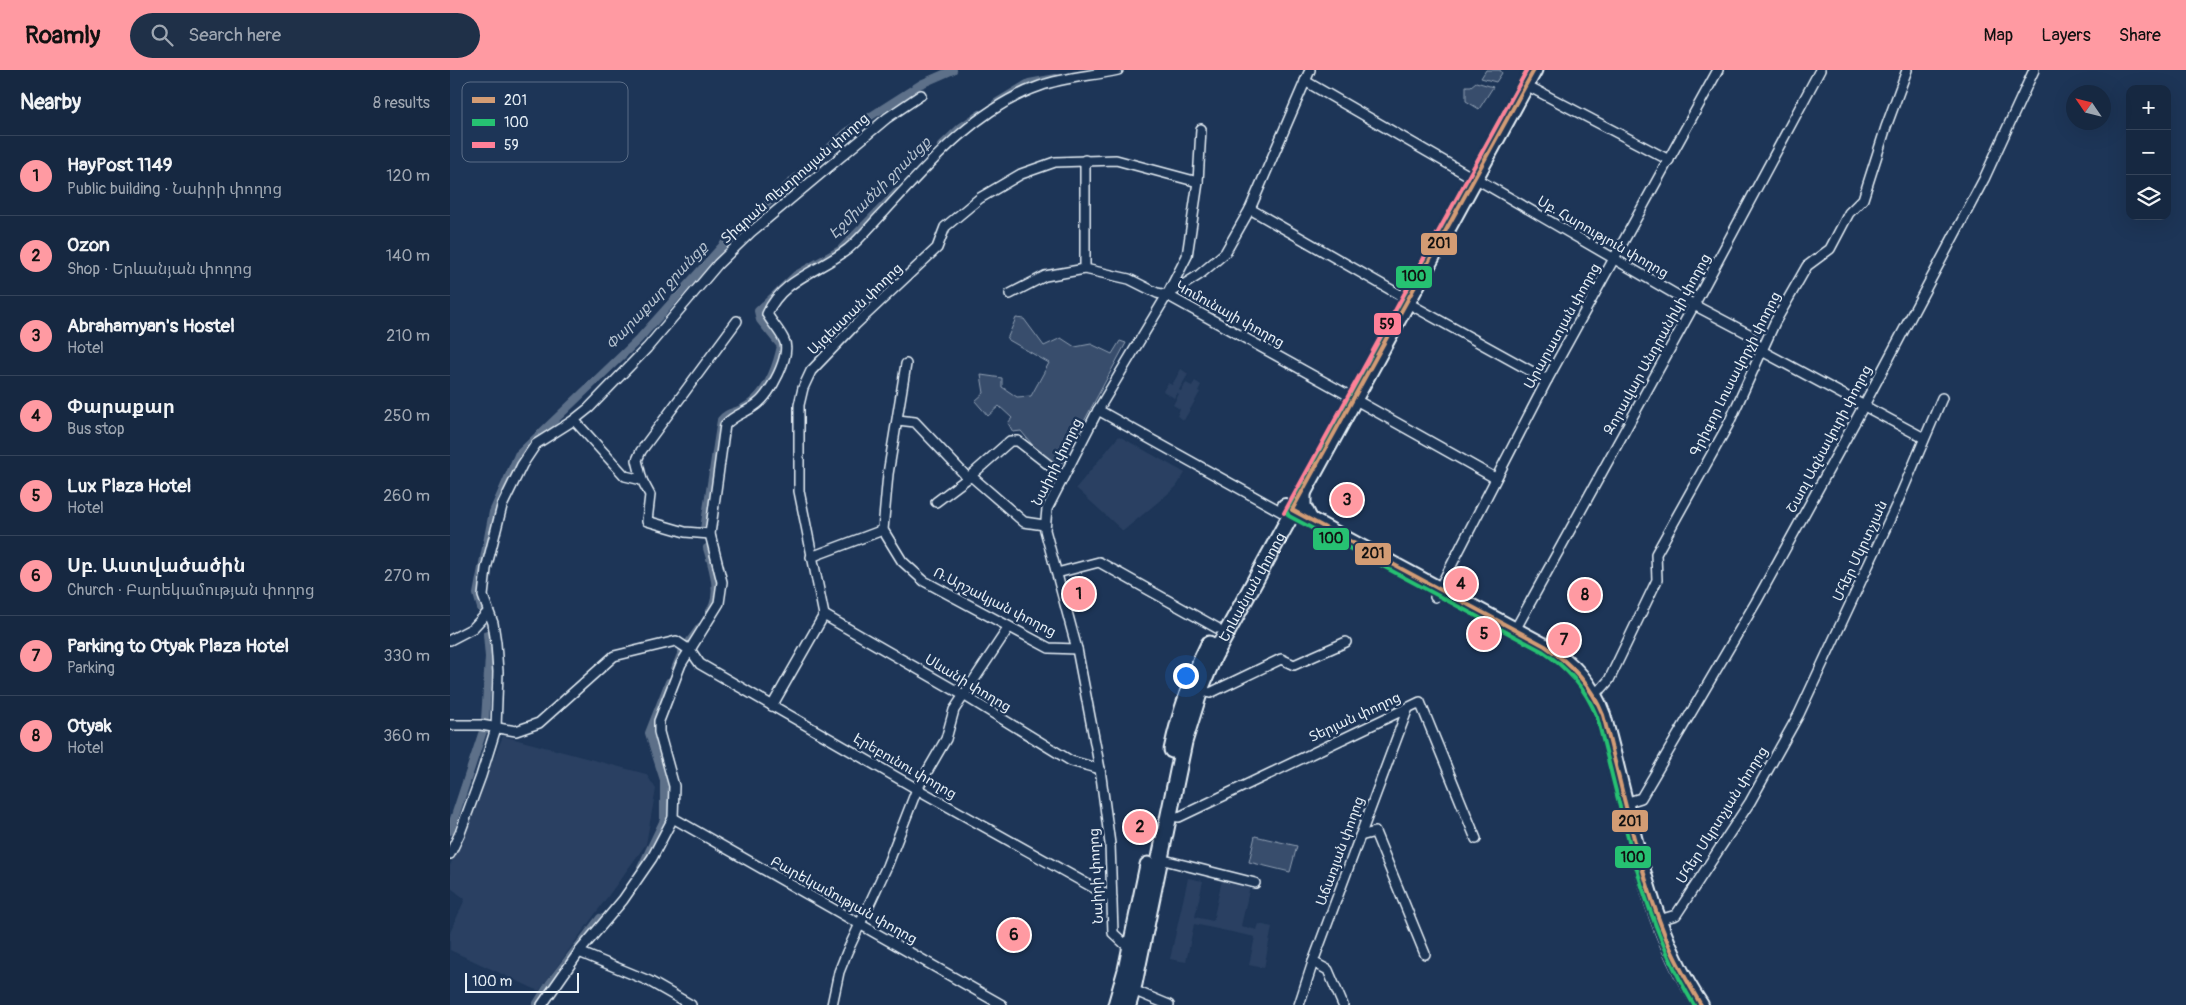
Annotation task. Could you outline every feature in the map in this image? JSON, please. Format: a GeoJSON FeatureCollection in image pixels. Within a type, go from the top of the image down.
{"type":"FeatureCollection","features":[{"type":"Feature","properties":{"kind":"highway","name":"Երևանյան փողոց"},"geometry":{"type":"LineString","coordinates":[[1116,1005],[1130,949],[1178,724],[1199,665],[1217,628],[1350,396],[1524,77],[1534,70]]}},
{"type":"Feature","properties":{"kind":"highway","name":"Երևանյան փողոց"},"geometry":{"type":"LineString","coordinates":[[1128,1005],[1133,990],[1184,742],[1200,690],[1214,656],[1284,510],[1304,490],[1350,396]]}},
{"type":"Feature","properties":{"kind":"highway"},"geometry":{"type":"LineString","coordinates":[[1304,490],[1303,506],[1310,520]]}},
{"type":"Feature","properties":{"kind":"main road"},"geometry":{"type":"LineString","coordinates":[[1284,510],[1310,520],[1437,593],[1551,660],[1569,674],[1582,692],[1594,717],[1652,925],[1671,970],[1691,1005]]}},
{"type":"Feature","properties":{"kind":"main road"},"geometry":{"type":"LineString","coordinates":[[1284,510],[1437,593],[1515,630],[1565,659],[1582,676],[1593,693],[1603,715],[1625,803],[1659,920],[1676,961],[1701,1005]]}},
{"type":"Feature","properties":{"kind":"street"},"geometry":{"type":"LineString","coordinates":[[542,1005],[578,952],[623,900],[652,858],[673,818],[674,786],[659,732],[659,721],[681,664],[691,651],[719,603],[722,582],[710,534],[725,425],[734,416],[760,403],[780,371],[787,350],[784,340],[767,314],[771,304],[787,286],[848,249],[948,145],[975,123],[1006,102],[1040,86],[1118,70]]}},
{"type":"Feature","properties":{"kind":"street","name":"Նաիրի փողոց"},"geometry":{"type":"LineString","coordinates":[[1130,949],[1113,935],[1110,844],[1100,769],[1077,649],[1044,525],[1047,509],[1098,410],[1167,294],[1199,275],[1225,253],[1250,209],[1310,70]]}},
{"type":"Feature","properties":{"kind":"street","name":"Արարատյան փողոց"},"geometry":{"type":"LineString","coordinates":[[1437,593],[1547,380],[1718,70]]}},
{"type":"Feature","properties":{"kind":"street","name":"Զորավար Անդրանիկի փողոց"},"geometry":{"type":"LineString","coordinates":[[1515,630],[1694,305],[1820,70]]}},
{"type":"Feature","properties":{"kind":"street","name":"Գրիգոր Լուսավորչի փողոց"},"geometry":{"type":"LineString","coordinates":[[1593,693],[1602,688],[1613,672],[1657,580],[1656,554],[1728,425],[1762,351],[1807,266],[1830,249],[1849,213],[1863,199],[1907,70]]}},
{"type":"Feature","properties":{"kind":"street","name":"Շառլ Ազնավուրի փողոց"},"geometry":{"type":"LineString","coordinates":[[1625,803],[1641,798],[1756,602],[1863,407],[1984,179],[2034,70]]}},
{"type":"Feature","properties":{"kind":"street"},"geometry":{"type":"LineString","coordinates":[[1524,77],[1669,160]]}},
{"type":"Feature","properties":{"kind":"street","name":"Սբ. Հարություն փողոց"},"geometry":{"type":"LineString","coordinates":[[1305,81],[1694,305],[1749,334],[1762,351],[1863,407],[1924,438]]}},
{"type":"Feature","properties":{"kind":"street","name":"Տիգրան Պետրոսյան փողոց"},"geometry":{"type":"LineString","coordinates":[[450,854],[460,833],[496,728],[498,672],[493,623],[483,596],[486,569],[502,506],[510,486],[536,444],[589,408],[647,348],[718,264],[751,232],[886,118],[920,95]]}},
{"type":"Feature","properties":{"kind":"street"},"geometry":{"type":"LineString","coordinates":[[1167,294],[1187,256],[1198,182],[1201,129]]}},
{"type":"Feature","properties":{"kind":"street"},"geometry":{"type":"LineString","coordinates":[[1085,160],[1085,269]]}},
{"type":"Feature","properties":{"kind":"street","name":"Այգեստան փողոց"},"geometry":{"type":"LineString","coordinates":[[824,616],[799,491],[799,405],[803,388],[811,371],[855,325],[937,248],[945,227],[980,198],[1021,174],[1055,162],[1116,160],[1198,182]]}},
{"type":"Feature","properties":{"kind":"street"},"geometry":{"type":"LineString","coordinates":[[1250,209],[1403,299],[1547,380]]}},
{"type":"Feature","properties":{"kind":"street","name":"Կոմունայի փողոց"},"geometry":{"type":"LineString","coordinates":[[1010,294],[1045,276],[1085,269],[1129,279],[1157,293],[1167,294],[1495,478]]}},
{"type":"Feature","properties":{"kind":"street"},"geometry":{"type":"LineString","coordinates":[[710,534],[685,532],[648,521],[650,495],[642,480],[637,460],[641,451],[737,321]]}},
{"type":"Feature","properties":{"kind":"street"},"geometry":{"type":"LineString","coordinates":[[811,557],[883,530],[888,474],[906,364]]}},
{"type":"Feature","properties":{"kind":"street","name":"Մհեր Մկրտչյան"},"geometry":{"type":"LineString","coordinates":[[1799,714],[1895,508],[1942,398]]}},
{"type":"Feature","properties":{"kind":"street"},"geometry":{"type":"LineString","coordinates":[[1098,410],[1284,510]]}},
{"type":"Feature","properties":{"kind":"street"},"geometry":{"type":"LineString","coordinates":[[574,420],[625,476],[642,480]]}},
{"type":"Feature","properties":{"kind":"street"},"geometry":{"type":"LineString","coordinates":[[898,420],[916,422],[969,477],[1024,522],[1044,525]]}},
{"type":"Feature","properties":{"kind":"street"},"geometry":{"type":"LineString","coordinates":[[936,502],[969,477],[1010,441],[1018,441],[1063,476]]}},
{"type":"Feature","properties":{"kind":"street","name":"Ռ.Արշակյան փողոց"},"geometry":{"type":"LineString","coordinates":[[883,530],[902,561],[924,581],[1049,648],[1077,649]]}},
{"type":"Feature","properties":{"kind":"street"},"geometry":{"type":"LineString","coordinates":[[1057,573],[1099,562],[1217,628]]}},
{"type":"Feature","properties":{"kind":"street"},"geometry":{"type":"LineString","coordinates":[[450,640],[465,634],[488,612]]}},
{"type":"Feature","properties":{"kind":"street"},"geometry":{"type":"LineString","coordinates":[[772,706],[824,616]]}},
{"type":"Feature","properties":{"kind":"street","name":"Սևանի փողոց"},"geometry":{"type":"LineString","coordinates":[[824,616],[965,696],[1072,761],[1100,769]]}},
{"type":"Feature","properties":{"kind":"street"},"geometry":{"type":"LineString","coordinates":[[832,1005],[839,972],[887,866],[917,789],[946,739],[954,710],[1009,627]]}},
{"type":"Feature","properties":{"kind":"street"},"geometry":{"type":"LineString","coordinates":[[450,725],[481,725],[516,731],[539,723],[614,656],[676,641],[691,651]]}},
{"type":"Feature","properties":{"kind":"street"},"geometry":{"type":"LineString","coordinates":[[1200,690],[1210,692],[1281,659],[1294,666],[1346,642]]}},
{"type":"Feature","properties":{"kind":"street","name":"Էրեբունու փողոց"},"geometry":{"type":"LineString","coordinates":[[691,651],[700,664],[917,789],[1112,898]]}},
{"type":"Feature","properties":{"kind":"street","name":"Տերյան փողոց"},"geometry":{"type":"LineString","coordinates":[[1169,816],[1178,817],[1420,702],[1476,838]]}},
{"type":"Feature","properties":{"kind":"street","name":"Աճառյան փողոց"},"geometry":{"type":"LineString","coordinates":[[1299,1005],[1313,962],[1408,708]]}},
{"type":"Feature","properties":{"kind":"street","name":"Մհեր Մկրտչյան փողոց"},"geometry":{"type":"LineString","coordinates":[[1659,920],[1676,915],[1750,802],[1799,714]]}},
{"type":"Feature","properties":{"kind":"street","name":"Բարեկամության փողոց"},"geometry":{"type":"LineString","coordinates":[[673,818],[1002,1005]]}},
{"type":"Feature","properties":{"kind":"street"},"geometry":{"type":"LineString","coordinates":[[1360,836],[1375,832],[1425,954]]}},
{"type":"Feature","properties":{"kind":"street"},"geometry":{"type":"LineString","coordinates":[[1160,859],[1255,883]]}},
{"type":"Feature","properties":{"kind":"street"},"geometry":{"type":"LineString","coordinates":[[578,952],[649,981],[691,1005]]}},
{"type":"Feature","properties":{"kind":"street"},"geometry":{"type":"LineString","coordinates":[[1313,962],[1328,970],[1343,1005]]}},
{"type":"Feature","properties":{"kind":"street"},"geometry":{"type":"LineString","coordinates":[[1133,990],[1169,1005]]}},
{"type":"Feature","properties":{"kind":"shaded area"},"geometry":{"type":"Polygon","coordinates":[[[1486,70],[1500,70],[1502,73],[1496,82],[1481,78],[1486,70]]]}},
{"type":"Feature","properties":{"kind":"shaded area"},"geometry":{"type":"Polygon","coordinates":[[[1476,82],[1493,87],[1479,109],[1466,101],[1466,86],[1471,86],[1476,82]]]}},
{"type":"Feature","properties":{"kind":"shaded area"},"geometry":{"type":"Polygon","coordinates":[[[1016,318],[1024,319],[1044,346],[1061,338],[1075,347],[1091,344],[1112,354],[1120,341],[1126,343],[1060,466],[1040,454],[1021,431],[1013,432],[1008,423],[1012,418],[999,406],[988,416],[975,401],[984,393],[981,375],[1002,378],[1002,387],[1017,397],[1031,396],[1049,363],[1007,339],[1016,318]]]}},
{"type":"Feature","properties":{"kind":"shaded area"},"geometry":{"type":"Polygon","coordinates":[[[1181,369],[1188,374],[1179,390],[1181,391],[1186,383],[1192,386],[1195,381],[1201,385],[1198,391],[1200,392],[1184,420],[1177,416],[1180,409],[1173,405],[1179,394],[1177,393],[1174,398],[1163,391],[1168,383],[1172,385],[1181,369]]]}},
{"type":"Feature","properties":{"kind":"shaded area"},"geometry":{"type":"Polygon","coordinates":[[[1119,436],[1185,473],[1176,487],[1123,531],[1076,488],[1119,436]]]}},
{"type":"Feature","properties":{"kind":"shaded area"},"geometry":{"type":"Polygon","coordinates":[[[503,736],[646,774],[656,789],[646,844],[539,991],[450,950],[450,933],[465,899],[450,887],[450,866],[503,736]]]}},
{"type":"Feature","properties":{"kind":"shaded area"},"geometry":{"type":"Polygon","coordinates":[[[1255,836],[1297,846],[1290,872],[1249,862],[1255,836]]]}},
{"type":"Feature","properties":{"kind":"shaded area"},"geometry":{"type":"Polygon","coordinates":[[[1188,878],[1203,881],[1195,917],[1213,921],[1222,880],[1250,886],[1241,926],[1257,930],[1259,924],[1272,927],[1264,968],[1249,965],[1255,937],[1194,924],[1186,962],[1170,959],[1188,878]]]}},
{"type":"Feature","properties":{"kind":"waterway","name":"Փարաքար ջրանցք"},"geometry":{"type":"LineString","coordinates":[[481,608],[477,594],[493,512],[518,455],[638,340],[731,236],[849,130],[921,84],[953,70]]}},
{"type":"Feature","properties":{"kind":"waterway","name":"Էջմիածնի ջրանցք"},"geometry":{"type":"LineString","coordinates":[[996,103],[1029,83],[1056,78]]}},
{"type":"Feature","properties":{"kind":"waterway","name":"Էջմիածնի ջրանցք"},"geometry":{"type":"LineString","coordinates":[[941,146],[961,127],[980,114]]}},
{"type":"Feature","properties":{"kind":"waterway","name":"Էջմիածնի ջրանցք"},"geometry":{"type":"LineString","coordinates":[[704,529],[721,420],[723,417],[741,409],[757,398],[768,382],[779,355],[781,346],[760,320],[758,311],[796,275],[840,250],[897,192]]}},
{"type":"Feature","properties":{"kind":"waterway","name":"Էջմիածնի ջրանցք"},"geometry":{"type":"LineString","coordinates":[[707,548],[716,588],[714,604],[710,611]]}},
{"type":"Feature","properties":{"kind":"waterway","name":"Էջմիածնի ջրանցք"},"geometry":{"type":"LineString","coordinates":[[689,642],[700,627]]}},
{"type":"Feature","properties":{"kind":"waterway","name":"Փարաքար ջրանցք"},"geometry":{"type":"LineString","coordinates":[[485,720],[489,657],[487,634]]}},
{"type":"Feature","properties":{"kind":"waterway","name":"Էջմիածնի ջրանցք"},"geometry":{"type":"LineString","coordinates":[[675,669],[682,652]]}},
{"type":"Feature","properties":{"kind":"waterway","name":"Էջմիածնի ջրանցք"},"geometry":{"type":"LineString","coordinates":[[641,868],[664,820],[664,780],[649,733],[669,682]]}},
{"type":"Feature","properties":{"kind":"waterway","name":"Փարաքար ջրանցք"},"geometry":{"type":"LineString","coordinates":[[450,831],[484,728]]}},
{"type":"Feature","properties":{"kind":"waterway","name":"Էջմիածնի ջրանցք"},"geometry":{"type":"LineString","coordinates":[[536,1005],[550,983],[600,918]]}},
{"type":"Feature","properties":{"kind":"transit line","name":"100"},"geometry":{"type":"LineString","coordinates":[[1527,70],[1286,511],[1289,516],[1542,651],[1560,664],[1575,680],[1587,697],[1597,717],[1635,864],[1660,936],[1675,971],[1694,1005]]}},
{"type":"Feature","properties":{"kind":"transit line","name":"59"},"geometry":{"type":"LineString","coordinates":[[1284,513],[1527,70]]}},
{"type":"Feature","properties":{"kind":"transit line","name":"201"},"geometry":{"type":"LineString","coordinates":[[1534,70],[1292,510],[1545,646],[1564,660],[1580,676],[1593,694],[1603,715],[1639,855],[1656,911],[1673,955],[1701,1005]]}},
{"type":"Feature","properties":{"kind":"place","name":"Abrahamyan's Hostel"},"geometry":{"type":"Point","coordinates":[1347,500]}},
{"type":"Feature","properties":{"kind":"place","name":"Փարաքար"},"geometry":{"type":"Point","coordinates":[1461,584]}},
{"type":"Feature","properties":{"kind":"place","name":"HayPost 1149"},"geometry":{"type":"Point","coordinates":[1079,594]}},
{"type":"Feature","properties":{"kind":"place","name":"Otyak"},"geometry":{"type":"Point","coordinates":[1585,595]}},
{"type":"Feature","properties":{"kind":"place","name":"Lux Plaza Hotel"},"geometry":{"type":"Point","coordinates":[1484,634]}},
{"type":"Feature","properties":{"kind":"place","name":"Parking to Otyak Plaza Hotel"},"geometry":{"type":"Point","coordinates":[1564,640]}},
{"type":"Feature","properties":{"kind":"place","name":"Ozon"},"geometry":{"type":"Point","coordinates":[1140,827]}},
{"type":"Feature","properties":{"kind":"place","name":"Սբ. Աստվածածին"},"geometry":{"type":"Point","coordinates":[1014,935]}}]}
